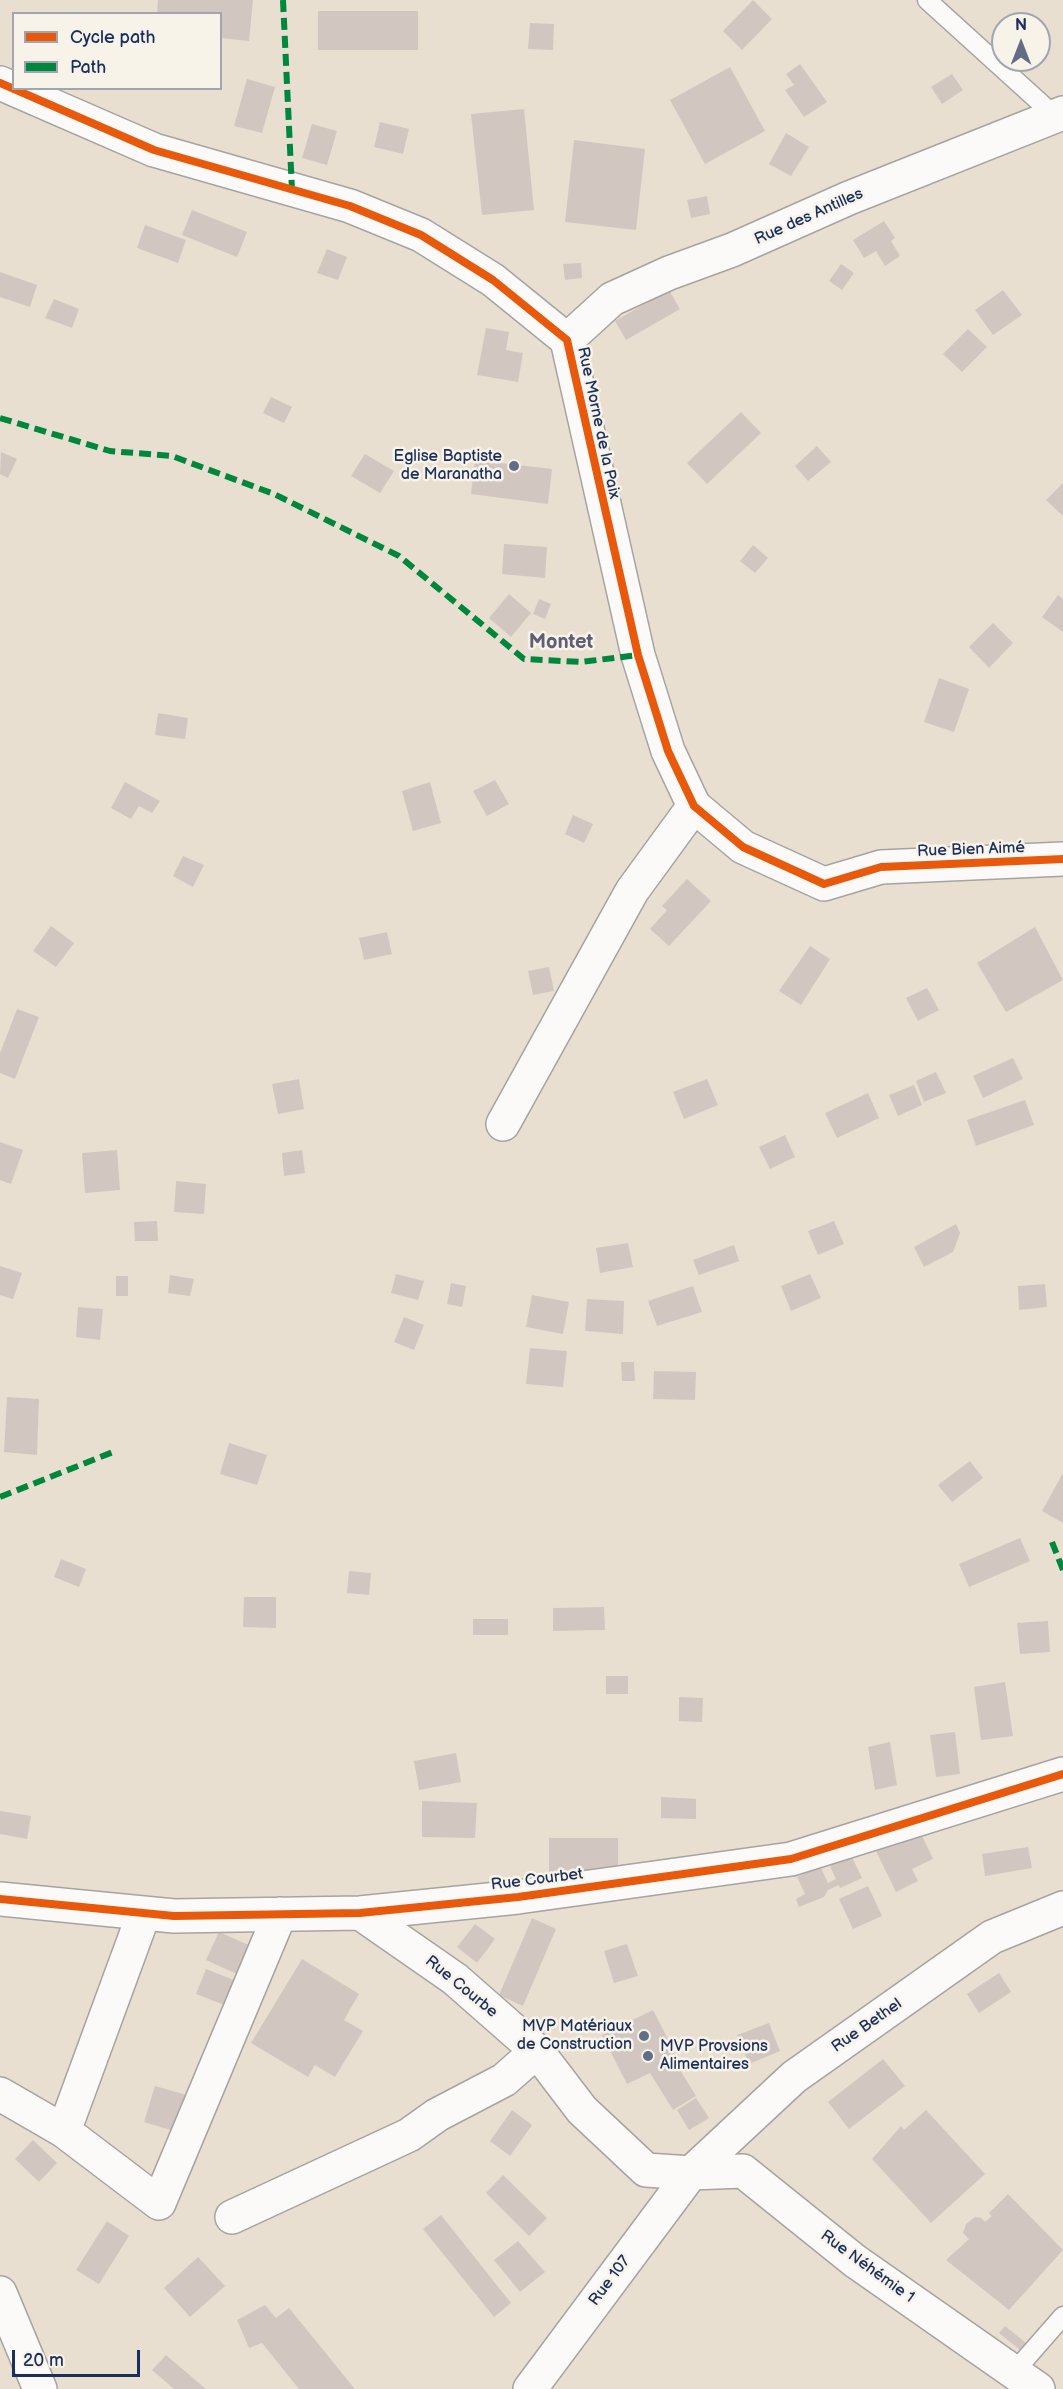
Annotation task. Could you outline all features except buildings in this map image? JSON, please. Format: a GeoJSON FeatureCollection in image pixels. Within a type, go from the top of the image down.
{"type":"FeatureCollection","features":[{"type":"Feature","properties":{"kind":"street","name":"Rue Morne de la Paix"},"geometry":{"type":"LineString","coordinates":[[16,90],[154,150],[350,206],[421,236],[493,280],[567,340],[639,655],[668,751],[694,806],[743,847],[824,884],[881,867]]}},
{"type":"Feature","properties":{"kind":"street","name":"Rue des Antilles"},"geometry":{"type":"LineString","coordinates":[[567,340],[612,300],[669,273],[732,250],[849,198],[1059,115]]}},
{"type":"Feature","properties":{"kind":"street"},"geometry":{"type":"LineString","coordinates":[[503,1124],[632,891],[694,806]]}},
{"type":"Feature","properties":{"kind":"street","name":"Rue Bien Aimé"},"geometry":{"type":"LineString","coordinates":[[881,867],[1063,859]]}},
{"type":"Feature","properties":{"kind":"street","name":"Rue Courbet"},"geometry":{"type":"LineString","coordinates":[[0,1899],[174,1916],[360,1913],[518,1897],[791,1859],[1063,1774]]}},
{"type":"Feature","properties":{"kind":"street","name":"Rue Bethel"},"geometry":{"type":"LineString","coordinates":[[691,2173],[794,2077],[992,1937],[1063,1908]]}},
{"type":"Feature","properties":{"kind":"street"},"geometry":{"type":"LineString","coordinates":[[64,2131],[144,1913]]}},
{"type":"Feature","properties":{"kind":"street","name":"Rue Courbe"},"geometry":{"type":"LineString","coordinates":[[360,1913],[455,1979],[537,2051],[582,2110],[646,2170],[691,2173]]}},
{"type":"Feature","properties":{"kind":"street"},"geometry":{"type":"LineString","coordinates":[[0,2094],[64,2131],[159,2203],[280,1914]]}},
{"type":"Feature","properties":{"kind":"street"},"geometry":{"type":"LineString","coordinates":[[232,2217],[409,2135],[436,2115],[504,2080],[537,2051]]}},
{"type":"Feature","properties":{"kind":"street","name":"Rue Néhémie 1"},"geometry":{"type":"LineString","coordinates":[[691,2173],[743,2171],[855,2261],[1026,2380]]}},
{"type":"Feature","properties":{"kind":"street","name":"Rue 107"},"geometry":{"type":"LineString","coordinates":[[530,2389],[691,2173]]}},
{"type":"Feature","properties":{"kind":"street"},"geometry":{"type":"LineString","coordinates":[[0,2293],[40,2389]]}},
{"type":"Feature","properties":{"kind":"lane"},"geometry":{"type":"LineString","coordinates":[[927,0],[1059,115]]}},
{"type":"Feature","properties":{"kind":"lane"},"geometry":{"type":"LineString","coordinates":[[1026,2380],[1063,2316]]}},
{"type":"Feature","properties":{"kind":"marked path"},"geometry":{"type":"LineString","coordinates":[[283,0],[292,190]]}},
{"type":"Feature","properties":{"kind":"marked path"},"geometry":{"type":"LineString","coordinates":[[0,418],[110,451],[172,456],[274,494],[399,556],[524,659],[581,662],[638,655]]}},
{"type":"Feature","properties":{"kind":"marked path"},"geometry":{"type":"LineString","coordinates":[[0,1497],[113,1452]]}},
{"type":"Feature","properties":{"kind":"marked path"},"geometry":{"type":"LineString","coordinates":[[1052,1542],[1063,1570]]}},
{"type":"Feature","properties":{"kind":"cycle path"},"geometry":{"type":"LineString","coordinates":[[0,83],[12,88]]}},
{"type":"Feature","properties":{"kind":"cycle path"},"geometry":{"type":"LineString","coordinates":[[16,90],[154,150],[350,206],[421,235],[493,280],[567,340],[638,655],[668,751],[694,806],[743,847],[824,884],[881,867],[1063,859]]}},
{"type":"Feature","properties":{"kind":"cycle path"},"geometry":{"type":"LineString","coordinates":[[0,1899],[174,1916],[360,1913],[518,1897],[791,1859],[1063,1774]]}},
{"type":"Feature","properties":{"kind":"place","name":"Eglise Baptiste de Maranatha"},"geometry":{"type":"Point","coordinates":[514,466]}},
{"type":"Feature","properties":{"kind":"place","name":"MVP Matériaux de Construction"},"geometry":{"type":"Point","coordinates":[644,2036]}},
{"type":"Feature","properties":{"kind":"place","name":"MVP Provsions Alimentaires"},"geometry":{"type":"Point","coordinates":[648,2056]}},
{"type":"Feature","properties":{"kind":"district","name":"Montet"},"geometry":{"type":"Point","coordinates":[561,643]}}]}
